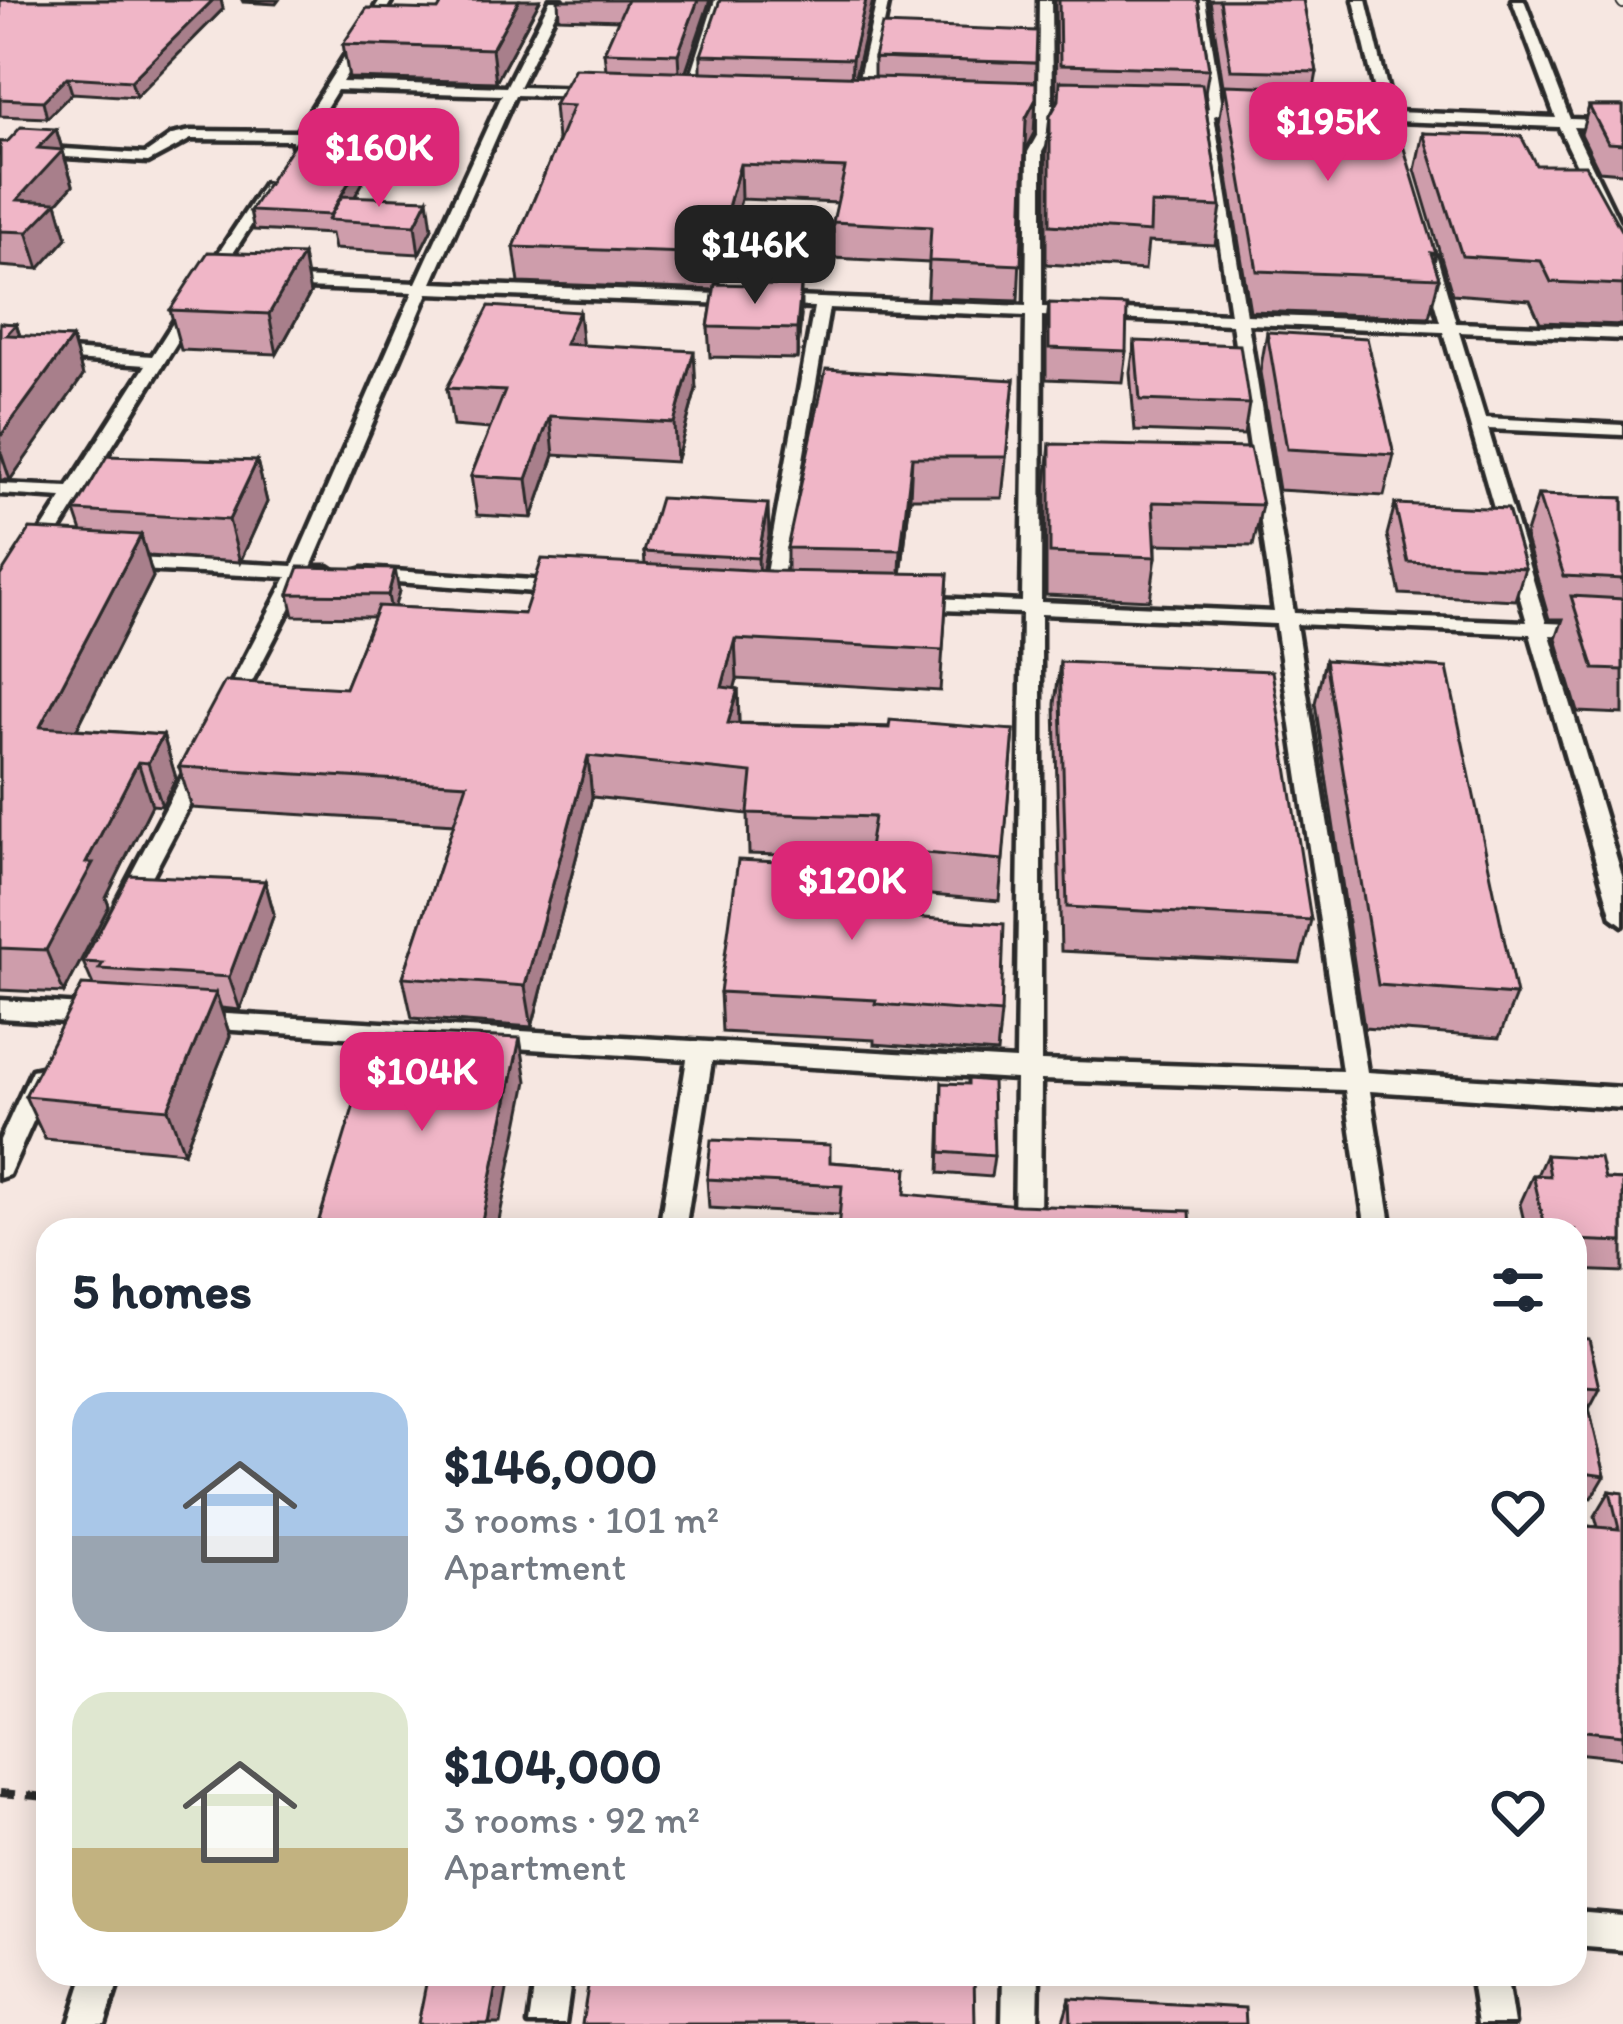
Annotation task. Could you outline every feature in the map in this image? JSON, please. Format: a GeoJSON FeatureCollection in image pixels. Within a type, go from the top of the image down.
{"type":"FeatureCollection","features":[{"type":"Feature","properties":{"kind":"street"},"geometry":{"type":"LineString","coordinates":[[290,154],[386,0]]}},
{"type":"Feature","properties":{"kind":"street"},"geometry":{"type":"LineString","coordinates":[[114,929],[299,572],[419,288],[508,90],[556,0]]}},
{"type":"Feature","properties":{"kind":"street"},"geometry":{"type":"LineString","coordinates":[[688,98],[721,0]]}},
{"type":"Feature","properties":{"kind":"street"},"geometry":{"type":"LineString","coordinates":[[860,104],[883,0]]}},
{"type":"Feature","properties":{"kind":"street"},"geometry":{"type":"LineString","coordinates":[[1027,1218],[1032,312],[1035,152],[1045,134],[1045,0]]}},
{"type":"Feature","properties":{"kind":"street"},"geometry":{"type":"LineString","coordinates":[[1199,0],[1238,320],[1288,617],[1377,1218]]}},
{"type":"Feature","properties":{"kind":"street"},"geometry":{"type":"LineString","coordinates":[[1360,0],[1393,137]]}},
{"type":"Feature","properties":{"kind":"street"},"geometry":{"type":"LineString","coordinates":[[1518,0],[1564,122],[1623,246]]}},
{"type":"Feature","properties":{"kind":"street"},"geometry":{"type":"LineString","coordinates":[[334,86],[598,94]]}},
{"type":"Feature","properties":{"kind":"street"},"geometry":{"type":"LineString","coordinates":[[666,97],[710,98]]}},
{"type":"Feature","properties":{"kind":"street"},"geometry":{"type":"LineString","coordinates":[[838,103],[883,104]]}},
{"type":"Feature","properties":{"kind":"street"},"geometry":{"type":"LineString","coordinates":[[975,106],[1114,110]]}},
{"type":"Feature","properties":{"kind":"street"},"geometry":{"type":"LineString","coordinates":[[1184,111],[1238,112]]}},
{"type":"Feature","properties":{"kind":"street"},"geometry":{"type":"LineString","coordinates":[[1344,115],[1623,124]]}},
{"type":"Feature","properties":{"kind":"street"},"geometry":{"type":"LineString","coordinates":[[0,149],[148,158],[177,138],[191,135],[302,136]]}},
{"type":"Feature","properties":{"kind":"street"},"geometry":{"type":"LineString","coordinates":[[0,610],[279,172]]}},
{"type":"Feature","properties":{"kind":"street"},"geometry":{"type":"LineString","coordinates":[[1424,243],[1623,917]]}},
{"type":"Feature","properties":{"kind":"street"},"geometry":{"type":"LineString","coordinates":[[209,280],[232,280]]}},
{"type":"Feature","properties":{"kind":"street"},"geometry":{"type":"LineString","coordinates":[[256,281],[1623,334]]}},
{"type":"Feature","properties":{"kind":"street"},"geometry":{"type":"LineString","coordinates":[[771,601],[822,304]]}},
{"type":"Feature","properties":{"kind":"street"},"geometry":{"type":"LineString","coordinates":[[0,350],[157,362]]}},
{"type":"Feature","properties":{"kind":"street"},"geometry":{"type":"LineString","coordinates":[[1478,423],[1623,430]]}},
{"type":"Feature","properties":{"kind":"street"},"geometry":{"type":"LineString","coordinates":[[0,489],[73,493]]}},
{"type":"Feature","properties":{"kind":"street"},"geometry":{"type":"LineString","coordinates":[[31,560],[53,561]]}},
{"type":"Feature","properties":{"kind":"street"},"geometry":{"type":"LineString","coordinates":[[98,562],[583,589]]}},
{"type":"Feature","properties":{"kind":"street"},"geometry":{"type":"LineString","coordinates":[[748,600],[795,602]]}},
{"type":"Feature","properties":{"kind":"street"},"geometry":{"type":"LineString","coordinates":[[889,603],[1029,604],[1623,632]]}},
{"type":"Feature","properties":{"kind":"street"},"geometry":{"type":"LineString","coordinates":[[0,1009],[66,1023],[115,1016]]}},
{"type":"Feature","properties":{"kind":"street"},"geometry":{"type":"LineString","coordinates":[[159,1019],[379,1042],[701,1051],[1623,1098]]}},
{"type":"Feature","properties":{"kind":"street"},"geometry":{"type":"LineString","coordinates":[[0,1168],[66,1023]]}},
{"type":"Feature","properties":{"kind":"street"},"geometry":{"type":"LineString","coordinates":[[674,1218],[701,1051]]}},
{"type":"Feature","properties":{"kind":"street"},"geometry":{"type":"LineString","coordinates":[[1587,1930],[1623,1933]]}},
{"type":"Feature","properties":{"kind":"street"},"geometry":{"type":"LineString","coordinates":[[87,2024],[100,1986]]}},
{"type":"Feature","properties":{"kind":"street"},"geometry":{"type":"LineString","coordinates":[[547,2024],[552,1986]]}},
{"type":"Feature","properties":{"kind":"street"},"geometry":{"type":"LineString","coordinates":[[1020,2024],[1021,1986]]}},
{"type":"Feature","properties":{"kind":"street"},"geometry":{"type":"LineString","coordinates":[[1490,1986],[1496,2024]]}},
{"type":"Feature","properties":{"kind":"path"},"geometry":{"type":"LineString","coordinates":[[0,1792],[36,1796]]}},
{"type":"Feature","properties":{"kind":"building"},"geometry":{"type":"Polygon","coordinates":[[[0,0],[213,0],[131,81],[67,77],[43,101],[0,99],[0,0]]]}},
{"type":"Feature","properties":{"kind":"building"},"geometry":{"type":"Polygon","coordinates":[[[444,0],[519,0],[492,49],[343,44],[367,8],[438,10],[444,0]]]}},
{"type":"Feature","properties":{"kind":"building"},"geometry":{"type":"Polygon","coordinates":[[[627,0],[698,0],[678,54],[604,52],[627,0]]]}},
{"type":"Feature","properties":{"kind":"building"},"geometry":{"type":"Polygon","coordinates":[[[720,0],[866,0],[852,59],[701,55],[720,0]]]}},
{"type":"Feature","properties":{"kind":"building"},"geometry":{"type":"Polygon","coordinates":[[[1059,0],[1198,0],[1209,69],[1060,65],[1059,0]]]}},
{"type":"Feature","properties":{"kind":"building"},"geometry":{"type":"Polygon","coordinates":[[[1220,0],[1303,0],[1317,72],[1231,70],[1220,0]]]}},
{"type":"Feature","properties":{"kind":"building"},"geometry":{"type":"Polygon","coordinates":[[[882,25],[1037,31],[1036,63],[874,58],[882,25]]]}},
{"type":"Feature","properties":{"kind":"building"},"geometry":{"type":"Polygon","coordinates":[[[575,68],[1036,82],[1036,99],[1026,118],[1021,265],[929,261],[931,227],[833,222],[845,168],[740,164],[715,254],[514,247],[573,106],[554,105],[575,68]]]}},
{"type":"Feature","properties":{"kind":"building"},"geometry":{"type":"Polygon","coordinates":[[[1060,81],[1202,84],[1221,207],[1151,204],[1150,232],[1050,225],[1050,116],[1059,100],[1060,81]]]}},
{"type":"Feature","properties":{"kind":"building"},"geometry":{"type":"Polygon","coordinates":[[[1225,85],[1378,90],[1391,132],[1399,132],[1439,278],[1257,271],[1225,85]]]}},
{"type":"Feature","properties":{"kind":"building"},"geometry":{"type":"Polygon","coordinates":[[[1589,106],[1623,106],[1623,144],[1608,143],[1589,106]]]}},
{"type":"Feature","properties":{"kind":"building"},"geometry":{"type":"Polygon","coordinates":[[[312,116],[385,120],[330,215],[250,211],[312,116]]]}},
{"type":"Feature","properties":{"kind":"building"},"geometry":{"type":"Polygon","coordinates":[[[21,127],[56,129],[38,148],[63,150],[17,200],[57,202],[28,232],[0,231],[0,142],[7,142],[21,127]]]}},
{"type":"Feature","properties":{"kind":"building"},"geometry":{"type":"Polygon","coordinates":[[[1423,133],[1521,136],[1536,165],[1585,165],[1623,234],[1623,285],[1551,282],[1541,261],[1462,256],[1423,133]]]}},
{"type":"Feature","properties":{"kind":"building"},"geometry":{"type":"Polygon","coordinates":[[[342,196],[428,199],[415,225],[328,220],[342,196]]]}},
{"type":"Feature","properties":{"kind":"building"},"geometry":{"type":"Polygon","coordinates":[[[208,252],[303,255],[269,314],[170,310],[208,252]]]}},
{"type":"Feature","properties":{"kind":"building"},"geometry":{"type":"Polygon","coordinates":[[[715,284],[801,286],[797,329],[708,327],[715,284]]]}},
{"type":"Feature","properties":{"kind":"building"},"geometry":{"type":"Polygon","coordinates":[[[1049,303],[1127,306],[1126,351],[1049,348],[1049,303]]]}},
{"type":"Feature","properties":{"kind":"building"},"geometry":{"type":"Polygon","coordinates":[[[489,306],[579,312],[565,344],[694,351],[674,423],[550,416],[527,479],[471,476],[505,391],[447,388],[489,306]]]}},
{"type":"Feature","properties":{"kind":"building"},"geometry":{"type":"Polygon","coordinates":[[[0,323],[16,324],[6,335],[72,338],[0,437],[0,323]]]}},
{"type":"Feature","properties":{"kind":"building"},"geometry":{"type":"Polygon","coordinates":[[[1267,332],[1367,338],[1394,455],[1287,449],[1267,332]]]}},
{"type":"Feature","properties":{"kind":"building"},"geometry":{"type":"Polygon","coordinates":[[[1135,341],[1240,345],[1249,404],[1140,400],[1135,341]]]}},
{"type":"Feature","properties":{"kind":"building"},"geometry":{"type":"Polygon","coordinates":[[[826,369],[1014,380],[1006,457],[912,457],[901,550],[787,548],[826,369]]]}},
{"type":"Feature","properties":{"kind":"building"},"geometry":{"type":"Polygon","coordinates":[[[1050,444],[1250,448],[1262,505],[1153,502],[1156,557],[1050,553],[1050,444]]]}},
{"type":"Feature","properties":{"kind":"building"},"geometry":{"type":"Polygon","coordinates":[[[107,456],[257,461],[229,520],[75,511],[107,456]]]}},
{"type":"Feature","properties":{"kind":"building"},"geometry":{"type":"Polygon","coordinates":[[[1538,495],[1623,498],[1623,579],[1564,576],[1538,495]]]}},
{"type":"Feature","properties":{"kind":"building"},"geometry":{"type":"Polygon","coordinates":[[[660,498],[768,504],[758,558],[644,552],[660,498]]]}},
{"type":"Feature","properties":{"kind":"building"},"geometry":{"type":"Polygon","coordinates":[[[1395,504],[1508,509],[1525,568],[1408,562],[1395,504]]]}},
{"type":"Feature","properties":{"kind":"building"},"geometry":{"type":"Polygon","coordinates":[[[30,529],[141,535],[40,727],[163,735],[148,763],[138,762],[86,863],[93,863],[46,950],[0,948],[0,576],[30,529]]]}},
{"type":"Feature","properties":{"kind":"building"},"geometry":{"type":"Polygon","coordinates":[[[542,559],[948,574],[943,650],[735,639],[722,687],[738,689],[728,723],[889,728],[890,720],[1014,730],[1003,860],[869,848],[874,817],[748,813],[752,773],[588,756],[525,986],[403,977],[467,784],[179,767],[225,681],[345,688],[378,606],[524,614],[542,559]]]}},
{"type":"Feature","properties":{"kind":"building"},"geometry":{"type":"Polygon","coordinates":[[[299,567],[395,569],[388,595],[289,594],[299,567]]]}},
{"type":"Feature","properties":{"kind":"building"},"geometry":{"type":"Polygon","coordinates":[[[1571,596],[1623,599],[1623,670],[1594,669],[1571,596]]]}},
{"type":"Feature","properties":{"kind":"building"},"geometry":{"type":"Polygon","coordinates":[[[1325,660],[1447,668],[1516,995],[1378,985],[1325,660]]]}},
{"type":"Feature","properties":{"kind":"building"},"geometry":{"type":"Polygon","coordinates":[[[1060,662],[1272,671],[1311,920],[1067,907],[1060,662]]]}},
{"type":"Feature","properties":{"kind":"building"},"geometry":{"type":"Polygon","coordinates":[[[738,860],[874,867],[871,914],[1004,924],[1001,1013],[875,1004],[876,1000],[720,992],[738,860]]]}},
{"type":"Feature","properties":{"kind":"building"},"geometry":{"type":"Polygon","coordinates":[[[129,875],[265,881],[229,977],[99,969],[103,963],[83,962],[129,875]]]}},
{"type":"Feature","properties":{"kind":"building"},"geometry":{"type":"Polygon","coordinates":[[[82,985],[216,993],[168,1109],[25,1096],[82,985]]]}},
{"type":"Feature","properties":{"kind":"building"},"geometry":{"type":"Polygon","coordinates":[[[376,1032],[520,1038],[482,1218],[320,1218],[376,1032]]]}},
{"type":"Feature","properties":{"kind":"building"},"geometry":{"type":"Polygon","coordinates":[[[968,1079],[992,1081],[994,1156],[941,1152],[942,1083],[968,1084],[968,1079]]]}},
{"type":"Feature","properties":{"kind":"building"},"geometry":{"type":"Polygon","coordinates":[[[711,1140],[830,1145],[830,1162],[907,1168],[905,1194],[1018,1205],[1190,1211],[1190,1218],[839,1218],[842,1186],[707,1179],[711,1140]]]}},
{"type":"Feature","properties":{"kind":"building"},"geometry":{"type":"Polygon","coordinates":[[[1546,1155],[1600,1158],[1605,1179],[1623,1180],[1623,1242],[1587,1240],[1587,1218],[1543,1218],[1533,1175],[1550,1176],[1546,1155]]]}},
{"type":"Feature","properties":{"kind":"building"},"geometry":{"type":"Polygon","coordinates":[[[1587,1339],[1589,1339],[1600,1388],[1587,1387],[1587,1339]]]}},
{"type":"Feature","properties":{"kind":"building"},"geometry":{"type":"Polygon","coordinates":[[[1587,1400],[1605,1476],[1587,1474],[1587,1400]]]}},
{"type":"Feature","properties":{"kind":"building"},"geometry":{"type":"Polygon","coordinates":[[[1610,1491],[1623,1493],[1623,1735],[1587,1731],[1587,1526],[1619,1529],[1610,1491]]]}},
{"type":"Feature","properties":{"kind":"building"},"geometry":{"type":"Polygon","coordinates":[[[426,1986],[496,1986],[489,2024],[418,2024],[426,1986]]]}},
{"type":"Feature","properties":{"kind":"building"},"geometry":{"type":"Polygon","coordinates":[[[588,1986],[974,1986],[975,2024],[582,2024],[588,1986]]]}},
{"type":"Feature","properties":{"kind":"building"},"geometry":{"type":"Polygon","coordinates":[[[1070,1998],[1245,2008],[1246,2024],[1071,2024],[1070,1998]]]}}]}
